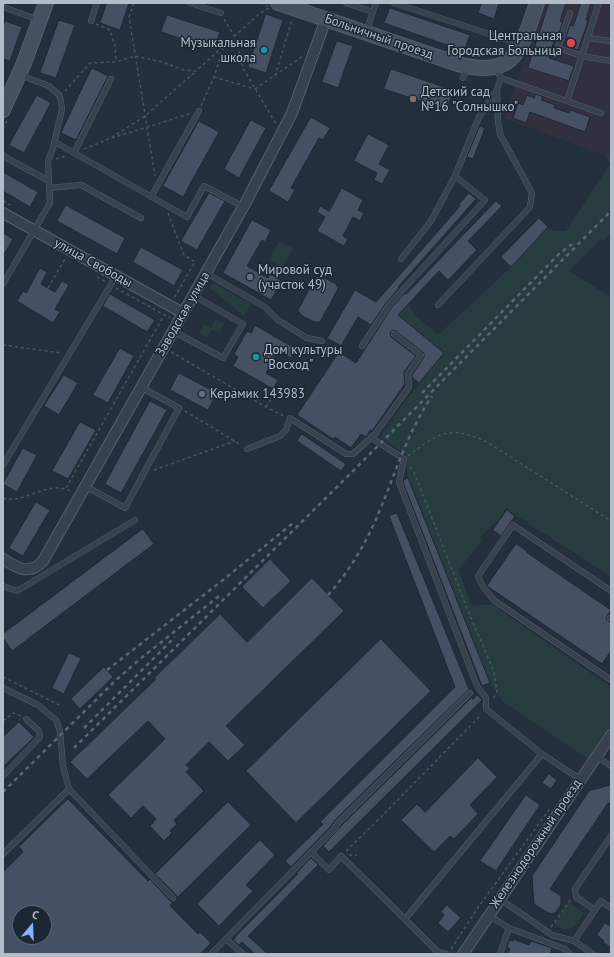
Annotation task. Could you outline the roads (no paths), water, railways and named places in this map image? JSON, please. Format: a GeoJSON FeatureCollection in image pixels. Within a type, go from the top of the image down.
{"type":"FeatureCollection","features":[{"type":"Feature","properties":{"kind":"street"},"geometry":{"type":"LineString","coordinates":[[3,110],[20,75],[46,3]]}},
{"type":"Feature","properties":{"kind":"street","name":"Больничный проезд"},"geometry":{"type":"LineString","coordinates":[[274,5],[302,11],[326,19],[466,72],[483,69],[498,73],[522,45],[537,3]]}},
{"type":"Feature","properties":{"kind":"street","name":"Заводская улица"},"geometry":{"type":"LineString","coordinates":[[3,559],[23,570],[40,564],[244,207],[292,113],[326,19]]}},
{"type":"Feature","properties":{"kind":"street","name":"улица Свободы"},"geometry":{"type":"LineString","coordinates":[[3,213],[183,313]]}},
{"type":"Feature","properties":{"kind":"street","name":"Железнодорожный проезд"},"geometry":{"type":"LineString","coordinates":[[463,954],[611,735]]}},
{"type":"Feature","properties":{"kind":"lane"},"geometry":{"type":"LineString","coordinates":[[92,22],[97,3]]}},
{"type":"Feature","properties":{"kind":"lane"},"geometry":{"type":"LineString","coordinates":[[190,3],[221,13]]}},
{"type":"Feature","properties":{"kind":"lane"},"geometry":{"type":"LineString","coordinates":[[346,3],[373,12]]}},
{"type":"Feature","properties":{"kind":"lane"},"geometry":{"type":"LineString","coordinates":[[366,33],[376,3]]}},
{"type":"Feature","properties":{"kind":"lane"},"geometry":{"type":"LineString","coordinates":[[394,3],[522,45]]}},
{"type":"Feature","properties":{"kind":"lane"},"geometry":{"type":"LineString","coordinates":[[567,101],[599,3]]}},
{"type":"Feature","properties":{"kind":"lane"},"geometry":{"type":"LineString","coordinates":[[3,7],[40,20]]}},
{"type":"Feature","properties":{"kind":"lane"},"geometry":{"type":"LineString","coordinates":[[570,13],[558,48],[582,56],[611,61]]}},
{"type":"Feature","properties":{"kind":"lane"},"geometry":{"type":"LineString","coordinates":[[588,38],[611,42]]}},
{"type":"Feature","properties":{"kind":"lane"},"geometry":{"type":"LineString","coordinates":[[438,305],[530,207],[532,193],[500,134],[498,121],[498,73],[600,113]]}},
{"type":"Feature","properties":{"kind":"lane"},"geometry":{"type":"LineString","coordinates":[[3,284],[50,203],[48,161],[55,142],[62,109],[60,96],[50,86],[20,75]]}},
{"type":"Feature","properties":{"kind":"lane"},"geometry":{"type":"LineString","coordinates":[[74,153],[111,79]]}},
{"type":"Feature","properties":{"kind":"lane"},"geometry":{"type":"LineString","coordinates":[[401,259],[431,220],[456,176],[479,117],[498,89]]}},
{"type":"Feature","properties":{"kind":"lane"},"geometry":{"type":"LineString","coordinates":[[151,197],[198,111]]}},
{"type":"Feature","properties":{"kind":"lane"},"geometry":{"type":"LineString","coordinates":[[55,142],[186,217],[204,186],[244,207]]}},
{"type":"Feature","properties":{"kind":"lane"},"geometry":{"type":"LineString","coordinates":[[3,156],[49,181]]}},
{"type":"Feature","properties":{"kind":"lane"},"geometry":{"type":"LineString","coordinates":[[362,346],[388,305],[485,200],[456,176]]}},
{"type":"Feature","properties":{"kind":"lane"},"geometry":{"type":"LineString","coordinates":[[49,188],[81,185],[141,218]]}},
{"type":"Feature","properties":{"kind":"lane"},"geometry":{"type":"LineString","coordinates":[[206,273],[265,307],[278,320],[307,338],[322,342]]}},
{"type":"Feature","properties":{"kind":"lane"},"geometry":{"type":"LineString","coordinates":[[3,465],[116,276]]}},
{"type":"Feature","properties":{"kind":"lane"},"geometry":{"type":"LineString","coordinates":[[173,331],[223,358],[243,324],[193,295]]}},
{"type":"Feature","properties":{"kind":"lane"},"geometry":{"type":"LineString","coordinates":[[247,449],[280,436],[286,430],[290,418],[346,454],[353,454],[372,438],[409,387],[408,374],[421,355],[394,334]]}},
{"type":"Feature","properties":{"kind":"lane"},"geometry":{"type":"LineString","coordinates":[[85,486],[125,508],[179,408],[141,388]]}},
{"type":"Feature","properties":{"kind":"lane"},"geometry":{"type":"LineString","coordinates":[[372,438],[404,459],[398,482],[475,682],[486,698],[486,709],[542,754],[580,779]]}},
{"type":"Feature","properties":{"kind":"lane"},"geometry":{"type":"LineString","coordinates":[[3,586],[17,591],[135,520]]}},
{"type":"Feature","properties":{"kind":"lane"},"geometry":{"type":"LineString","coordinates":[[611,591],[514,525],[478,576],[488,594],[611,680]]}},
{"type":"Feature","properties":{"kind":"lane"},"geometry":{"type":"LineString","coordinates":[[3,688],[38,705],[56,720],[60,731],[63,766],[69,789],[173,898]]}},
{"type":"Feature","properties":{"kind":"lane"},"geometry":{"type":"LineString","coordinates":[[211,954],[312,852],[338,823],[470,693]]}},
{"type":"Feature","properties":{"kind":"lane"},"geometry":{"type":"LineString","coordinates":[[3,776],[40,737],[39,731],[26,719]]}},
{"type":"Feature","properties":{"kind":"lane"},"geometry":{"type":"LineString","coordinates":[[405,919],[542,754]]}},
{"type":"Feature","properties":{"kind":"lane"},"geometry":{"type":"LineString","coordinates":[[596,756],[611,766]]}},
{"type":"Feature","properties":{"kind":"lane"},"geometry":{"type":"LineString","coordinates":[[3,854],[69,789]]}},
{"type":"Feature","properties":{"kind":"lane"},"geometry":{"type":"LineString","coordinates":[[595,910],[576,897],[575,889],[611,836]]}},
{"type":"Feature","properties":{"kind":"lane"},"geometry":{"type":"LineString","coordinates":[[312,852],[329,870],[341,856],[437,953],[447,954]]}},
{"type":"Feature","properties":{"kind":"lane"},"geometry":{"type":"LineString","coordinates":[[499,899],[552,935],[574,941],[593,954]]}},
{"type":"Feature","properties":{"kind":"lane"},"geometry":{"type":"LineString","coordinates":[[574,941],[601,901],[611,908]]}},
{"type":"Feature","properties":{"kind":"lane"},"geometry":{"type":"LineString","coordinates":[[488,915],[509,928],[565,949],[570,954]]}},
{"type":"Feature","properties":{"kind":"lane"},"geometry":{"type":"LineString","coordinates":[[500,954],[509,928]]}},
{"type":"Feature","properties":{"kind":"lane"},"geometry":{"type":"LineString","coordinates":[[226,939],[243,954]]}},
{"type":"Feature","properties":{"kind":"railway"},"geometry":{"type":"LineString","coordinates":[[74,748],[355,469],[611,211]]}},
{"type":"Feature","properties":{"kind":"railway"},"geometry":{"type":"LineString","coordinates":[[422,393],[560,253],[572,244]]}},
{"type":"Feature","properties":{"kind":"railway"},"geometry":{"type":"LineString","coordinates":[[328,595],[347,571],[373,526],[414,427],[432,396]]}},
{"type":"Feature","properties":{"kind":"railway"},"geometry":{"type":"LineString","coordinates":[[107,670],[223,580],[293,523]]}},
{"type":"Feature","properties":{"kind":"railway"},"geometry":{"type":"LineString","coordinates":[[3,792],[116,680],[219,596]]}},
{"type":"Feature","properties":{"kind":"railway"},"geometry":{"type":"LineString","coordinates":[[84,728],[175,637]]}},
{"type":"Feature","properties":{"kind":"place","name":"Центральная Городская Больница"},"geometry":{"type":"Point","coordinates":[571,43]}},
{"type":"Feature","properties":{"kind":"place","name":"Музыкальная школа"},"geometry":{"type":"Point","coordinates":[264,50]}},
{"type":"Feature","properties":{"kind":"place","name":"Детский сад №16 \"Солнышко\""},"geometry":{"type":"Point","coordinates":[413,99]}},
{"type":"Feature","properties":{"kind":"place","name":"Мировой суд (участок 49)"},"geometry":{"type":"Point","coordinates":[250,277]}},
{"type":"Feature","properties":{"kind":"place","name":"Дом культуры \"Восход\""},"geometry":{"type":"Point","coordinates":[256,357]}},
{"type":"Feature","properties":{"kind":"place","name":"Керамик 143983"},"geometry":{"type":"Point","coordinates":[202,394]}}]}
